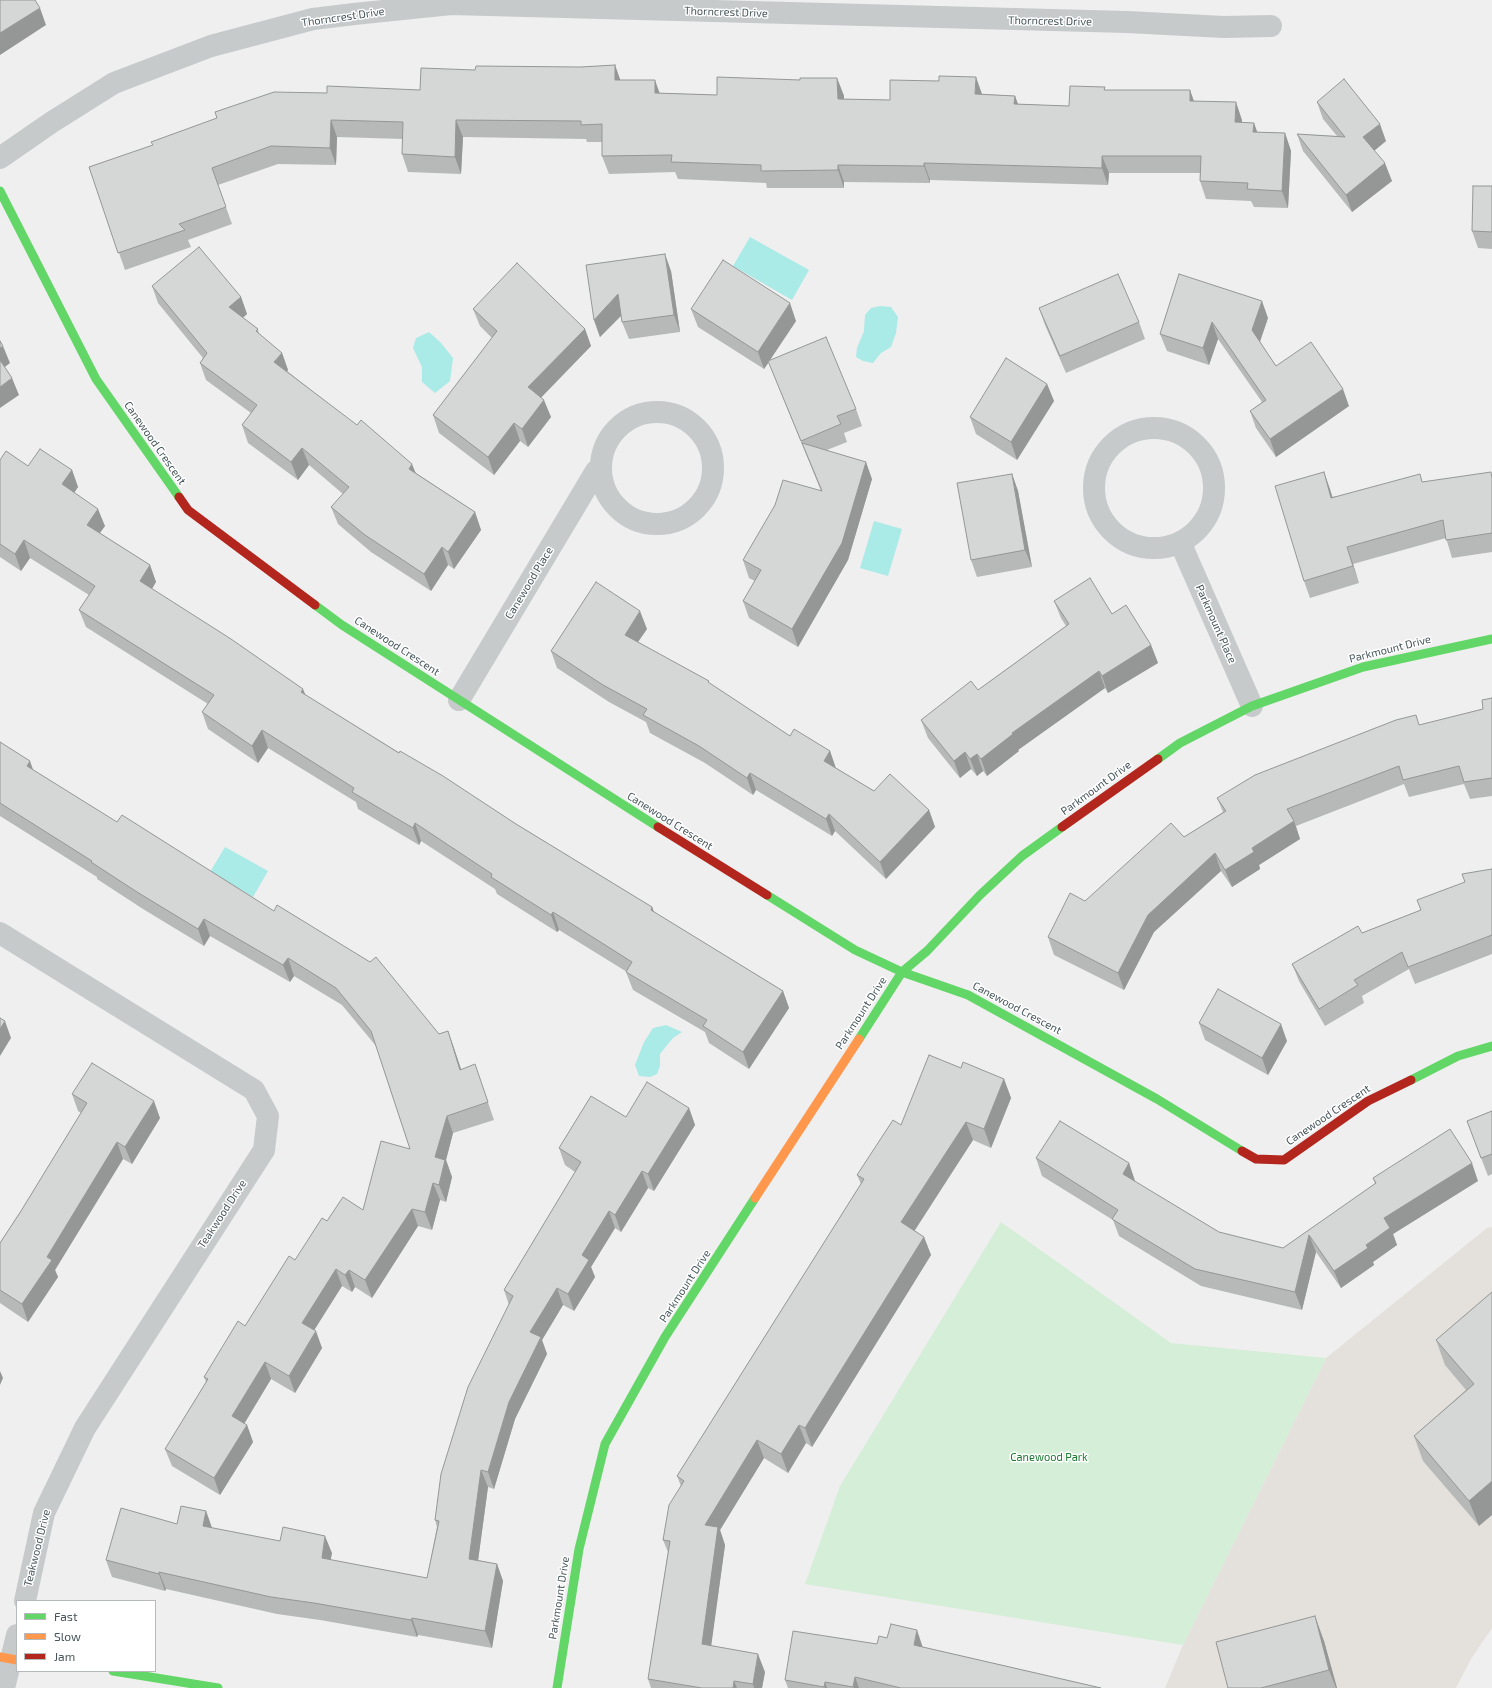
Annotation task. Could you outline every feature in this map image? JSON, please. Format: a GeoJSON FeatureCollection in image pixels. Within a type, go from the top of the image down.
{"type":"FeatureCollection","features":[{"type":"Feature","properties":{"kind":"street","name":"Thorncrest Drive"},"geometry":{"type":"LineString","coordinates":[[0,158],[52,122],[114,83],[211,46],[313,19],[354,14],[451,4],[1127,22],[1224,27],[1271,26]]}},
{"type":"Feature","properties":{"kind":"street","name":"Canewood Crescent"},"geometry":{"type":"LineString","coordinates":[[0,191],[96,379],[130,430],[188,510],[342,625],[634,812],[855,950],[902,972],[968,995],[1157,1099],[1256,1159],[1284,1160],[1368,1101],[1458,1056],[1492,1046]]}},
{"type":"Feature","properties":{"kind":"street","name":"Canewood Place"},"geometry":{"type":"LineString","coordinates":[[459,700],[596,471],[601,467],[605,448],[612,435],[627,422],[637,416],[657,412],[667,413],[686,420],[702,435],[710,448],[713,478],[706,496],[698,507],[682,518],[672,522],[653,524],[634,519],[616,507],[606,491],[601,467]]}},
{"type":"Feature","properties":{"kind":"street"},"geometry":{"type":"LineString","coordinates":[[1160,428],[1180,434],[1202,449],[1212,474],[1213,501],[1205,520],[1191,535],[1180,542],[1172,545],[1147,547],[1127,541],[1110,529],[1099,512],[1094,498],[1095,477],[1102,457],[1122,437],[1139,429],[1160,428]]}},
{"type":"Feature","properties":{"kind":"street","name":"Parkmount Place"},"geometry":{"type":"LineString","coordinates":[[1180,542],[1252,706]]}},
{"type":"Feature","properties":{"kind":"street","name":"Parkmount Drive"},"geometry":{"type":"LineString","coordinates":[[557,1688],[579,1548],[605,1444],[665,1337],[902,972],[927,951],[980,895],[1022,856],[1180,743],[1252,706],[1364,666],[1492,639]]}},
{"type":"Feature","properties":{"kind":"street","name":"Teakwood Drive"},"geometry":{"type":"LineString","coordinates":[[0,933],[254,1090],[268,1116],[264,1150],[85,1428],[44,1513],[24,1600]]}},
{"type":"Feature","properties":{"kind":"street"},"geometry":{"type":"LineString","coordinates":[[4,1688],[10,1658],[16,1638]]}},
{"type":"Feature","properties":{"kind":"street"},"geometry":{"type":"LineString","coordinates":[[119,1672],[218,1688]]}},
{"type":"Feature","properties":{"kind":"shaded area"},"geometry":{"type":"Polygon","coordinates":[[[1492,1227],[1492,1628],[1471,1659],[1456,1688],[1165,1688],[1183,1645],[1326,1358],[1487,1228],[1492,1227]]]}},
{"type":"Feature","properties":{"kind":"green space","name":"Canewood Park"},"geometry":{"type":"Polygon","coordinates":[[[1001,1222],[1171,1343],[1326,1358],[1183,1645],[805,1584],[840,1486],[1001,1222]]]}},
{"type":"Feature","properties":{"kind":"water"},"geometry":{"type":"Polygon","coordinates":[[[750,237],[809,270],[792,300],[733,266],[750,237]]]}},
{"type":"Feature","properties":{"kind":"water"},"geometry":{"type":"Polygon","coordinates":[[[880,306],[891,307],[898,317],[896,333],[891,347],[881,353],[873,363],[863,361],[856,357],[857,348],[864,331],[865,315],[871,308],[880,306]]]}},
{"type":"Feature","properties":{"kind":"water"},"geometry":{"type":"Polygon","coordinates":[[[429,332],[441,343],[453,358],[450,381],[435,393],[422,382],[422,367],[413,348],[416,338],[429,332]]]}},
{"type":"Feature","properties":{"kind":"water"},"geometry":{"type":"Polygon","coordinates":[[[874,521],[902,529],[888,576],[860,568],[874,521]]]}},
{"type":"Feature","properties":{"kind":"water"},"geometry":{"type":"Polygon","coordinates":[[[225,847],[268,871],[253,897],[210,872],[225,847]]]}},
{"type":"Feature","properties":{"kind":"water"},"geometry":{"type":"Polygon","coordinates":[[[666,1025],[682,1032],[673,1038],[660,1054],[660,1066],[657,1074],[650,1077],[639,1076],[635,1065],[644,1042],[653,1028],[666,1025]]]}},
{"type":"Feature","properties":{"kind":"building"},"geometry":{"type":"Polygon","coordinates":[[[0,0],[35,0],[40,8],[0,33],[0,0]]]}},
{"type":"Feature","properties":{"kind":"building"},"geometry":{"type":"Polygon","coordinates":[[[615,65],[615,80],[655,80],[655,93],[717,95],[717,77],[800,80],[800,78],[837,78],[838,99],[890,100],[890,80],[939,81],[939,76],[976,77],[975,94],[1015,96],[1014,104],[1069,106],[1070,86],[1105,87],[1104,90],[1190,90],[1190,101],[1236,102],[1235,122],[1254,123],[1253,132],[1285,133],[1282,191],[1247,189],[1248,183],[1200,181],[1201,156],[1102,156],[1102,168],[924,163],[924,166],[838,165],[838,170],[761,171],[761,165],[671,162],[672,155],[602,156],[602,124],[581,125],[581,121],[456,120],[455,157],[402,154],[403,122],[331,120],[330,148],[271,146],[212,168],[226,207],[179,224],[185,230],[118,253],[89,167],[153,145],[151,142],[217,118],[215,112],[274,92],[327,93],[327,86],[420,90],[421,68],[475,70],[476,66],[581,67],[615,65]]]}},
{"type":"Feature","properties":{"kind":"building"},"geometry":{"type":"Polygon","coordinates":[[[1344,79],[1380,124],[1363,137],[1385,163],[1346,195],[1297,134],[1345,137],[1317,102],[1344,79]]]}},
{"type":"Feature","properties":{"kind":"building"},"geometry":{"type":"Polygon","coordinates":[[[1473,186],[1492,186],[1492,232],[1472,231],[1473,186]]]}},
{"type":"Feature","properties":{"kind":"building"},"geometry":{"type":"Polygon","coordinates":[[[199,247],[241,297],[229,307],[258,329],[256,331],[282,353],[274,362],[357,425],[361,420],[412,464],[409,469],[475,512],[448,552],[442,547],[424,574],[365,535],[331,507],[349,487],[302,448],[291,462],[242,425],[257,405],[200,363],[207,353],[152,286],[199,247]]]}},
{"type":"Feature","properties":{"kind":"building"},"geometry":{"type":"Polygon","coordinates":[[[665,254],[674,315],[622,322],[618,294],[594,320],[586,265],[665,254]]]}},
{"type":"Feature","properties":{"kind":"building"},"geometry":{"type":"Polygon","coordinates":[[[723,260],[790,303],[758,352],[691,309],[723,260]]]}},
{"type":"Feature","properties":{"kind":"building"},"geometry":{"type":"Polygon","coordinates":[[[517,263],[585,329],[528,387],[544,400],[522,429],[514,423],[488,457],[433,415],[497,331],[473,309],[517,263]]]}},
{"type":"Feature","properties":{"kind":"building"},"geometry":{"type":"Polygon","coordinates":[[[1118,274],[1139,322],[1060,356],[1039,308],[1118,274]]]}},
{"type":"Feature","properties":{"kind":"building"},"geometry":{"type":"Polygon","coordinates":[[[1179,274],[1262,301],[1252,330],[1276,366],[1311,342],[1343,389],[1270,439],[1250,411],[1266,400],[1212,322],[1203,348],[1160,334],[1179,274]]]}},
{"type":"Feature","properties":{"kind":"building"},"geometry":{"type":"Polygon","coordinates":[[[826,337],[856,409],[837,416],[841,424],[801,441],[768,361],[826,337]]]}},
{"type":"Feature","properties":{"kind":"building"},"geometry":{"type":"Polygon","coordinates":[[[0,341],[3,346],[0,348],[0,341]]]}},
{"type":"Feature","properties":{"kind":"building"},"geometry":{"type":"Polygon","coordinates":[[[1006,358],[1047,384],[1011,442],[970,417],[1006,358]]]}},
{"type":"Feature","properties":{"kind":"building"},"geometry":{"type":"Polygon","coordinates":[[[0,360],[12,378],[0,387],[0,360]]]}},
{"type":"Feature","properties":{"kind":"building"},"geometry":{"type":"Polygon","coordinates":[[[802,443],[866,462],[842,543],[792,629],[743,601],[761,570],[743,560],[775,505],[783,480],[822,491],[802,443]]]}},
{"type":"Feature","properties":{"kind":"building"},"geometry":{"type":"Polygon","coordinates":[[[40,449],[72,470],[62,484],[98,509],[87,525],[150,565],[140,581],[231,639],[303,689],[301,692],[399,753],[400,751],[443,776],[516,824],[652,907],[651,910],[783,991],[743,1052],[703,1026],[707,1020],[626,972],[632,962],[553,912],[551,915],[491,877],[492,874],[415,823],[413,828],[352,792],[354,788],[262,730],[252,746],[202,712],[214,695],[79,610],[95,586],[24,540],[15,554],[0,544],[0,460],[6,451],[28,466],[40,449]]]}},
{"type":"Feature","properties":{"kind":"building"},"geometry":{"type":"Polygon","coordinates":[[[1324,472],[1331,498],[1420,474],[1422,482],[1491,472],[1492,533],[1446,540],[1443,520],[1347,547],[1353,566],[1304,581],[1275,486],[1324,472]]]}},
{"type":"Feature","properties":{"kind":"building"},"geometry":{"type":"Polygon","coordinates":[[[1012,474],[1025,550],[971,560],[957,483],[1012,474]]]}},
{"type":"Feature","properties":{"kind":"building"},"geometry":{"type":"Polygon","coordinates":[[[1090,578],[1112,614],[1126,605],[1151,645],[1102,676],[1099,671],[1012,733],[1013,734],[981,759],[977,754],[970,759],[965,752],[954,761],[921,720],[971,681],[978,690],[1069,624],[1054,601],[1090,578]]]}},
{"type":"Feature","properties":{"kind":"building"},"geometry":{"type":"Polygon","coordinates":[[[596,582],[640,611],[625,635],[709,681],[708,682],[790,736],[794,729],[830,751],[824,761],[874,791],[890,774],[929,810],[880,862],[829,814],[826,819],[750,773],[747,778],[699,746],[643,715],[647,709],[603,685],[551,651],[596,582]]]}},
{"type":"Feature","properties":{"kind":"building"},"geometry":{"type":"Polygon","coordinates":[[[1492,698],[1492,778],[1464,782],[1459,766],[1403,780],[1399,766],[1287,809],[1294,821],[1252,848],[1254,852],[1225,870],[1215,853],[1148,915],[1118,973],[1048,937],[1070,893],[1085,901],[1171,823],[1184,837],[1226,811],[1217,798],[1255,775],[1396,720],[1416,715],[1419,725],[1483,709],[1482,700],[1492,698]]]}},
{"type":"Feature","properties":{"kind":"building"},"geometry":{"type":"Polygon","coordinates":[[[0,742],[30,761],[27,766],[117,822],[122,815],[274,911],[277,905],[370,962],[376,957],[439,1034],[448,1031],[460,1070],[475,1064],[488,1102],[447,1116],[435,1157],[445,1160],[439,1185],[433,1183],[425,1212],[412,1209],[365,1280],[349,1270],[345,1275],[336,1269],[302,1323],[316,1331],[289,1376],[265,1362],[232,1416],[247,1425],[214,1478],[165,1449],[208,1379],[204,1377],[238,1321],[245,1326],[289,1256],[295,1260],[322,1218],[327,1221],[343,1197],[363,1210],[381,1141],[410,1149],[371,1031],[336,988],[288,958],[283,965],[204,919],[198,929],[137,892],[91,862],[92,861],[0,803],[0,742]]]}},
{"type":"Feature","properties":{"kind":"building"},"geometry":{"type":"Polygon","coordinates":[[[1492,869],[1492,935],[1408,967],[1402,952],[1354,980],[1358,985],[1319,1009],[1292,964],[1358,926],[1362,933],[1421,910],[1417,900],[1465,882],[1462,874],[1492,869]]]}},
{"type":"Feature","properties":{"kind":"building"},"geometry":{"type":"Polygon","coordinates":[[[1218,989],[1281,1024],[1262,1058],[1199,1023],[1218,989]]]}},
{"type":"Feature","properties":{"kind":"building"},"geometry":{"type":"Polygon","coordinates":[[[0,1018],[5,1021],[0,1029],[0,1018]]]}},
{"type":"Feature","properties":{"kind":"building"},"geometry":{"type":"Polygon","coordinates":[[[929,1055],[961,1068],[963,1062],[1004,1079],[984,1129],[966,1122],[901,1222],[924,1237],[805,1428],[799,1425],[781,1454],[757,1440],[705,1525],[718,1527],[702,1644],[758,1654],[753,1684],[734,1681],[733,1688],[702,1688],[648,1679],[670,1541],[663,1540],[669,1505],[684,1481],[677,1476],[864,1179],[857,1175],[893,1120],[901,1125],[929,1055]]]}},
{"type":"Feature","properties":{"kind":"building"},"geometry":{"type":"Polygon","coordinates":[[[92,1063],[154,1101],[125,1147],[117,1142],[47,1257],[52,1260],[22,1304],[0,1290],[0,1243],[87,1103],[72,1094],[92,1063]]]}},
{"type":"Feature","properties":{"kind":"building"},"geometry":{"type":"Polygon","coordinates":[[[647,1082],[689,1108],[648,1174],[642,1171],[615,1215],[609,1211],[582,1255],[589,1260],[568,1294],[557,1288],[530,1332],[541,1337],[509,1402],[488,1472],[481,1470],[469,1559],[497,1564],[485,1631],[412,1618],[411,1620],[271,1597],[159,1572],[159,1574],[106,1560],[121,1508],[177,1524],[181,1506],[206,1511],[203,1526],[280,1541],[283,1527],[325,1536],[322,1558],[427,1578],[439,1521],[435,1520],[441,1474],[468,1387],[513,1296],[504,1290],[581,1162],[559,1148],[591,1096],[626,1117],[647,1082]]]}},
{"type":"Feature","properties":{"kind":"building"},"geometry":{"type":"Polygon","coordinates":[[[1492,1111],[1492,1154],[1481,1158],[1467,1121],[1492,1111]]]}},
{"type":"Feature","properties":{"kind":"building"},"geometry":{"type":"Polygon","coordinates":[[[1060,1121],[1129,1163],[1123,1174],[1219,1232],[1283,1248],[1376,1183],[1373,1178],[1450,1129],[1472,1163],[1384,1218],[1390,1228],[1366,1245],[1368,1248],[1334,1271],[1309,1235],[1295,1292],[1195,1269],[1112,1219],[1118,1210],[1036,1158],[1060,1121]]]}},
{"type":"Feature","properties":{"kind":"building"},"geometry":{"type":"Polygon","coordinates":[[[1492,1292],[1492,1481],[1469,1501],[1414,1436],[1474,1384],[1436,1340],[1492,1292]]]}},
{"type":"Feature","properties":{"kind":"building"},"geometry":{"type":"Polygon","coordinates":[[[1315,1616],[1329,1670],[1261,1688],[1228,1688],[1216,1642],[1315,1616]]]}},
{"type":"Feature","properties":{"kind":"building"},"geometry":{"type":"Polygon","coordinates":[[[891,1624],[917,1630],[914,1645],[1101,1688],[901,1688],[855,1677],[853,1687],[825,1682],[824,1687],[785,1680],[793,1631],[877,1644],[879,1636],[887,1638],[891,1624]]]}},
{"type":"Feature","properties":{"kind":"traffic: fast"},"geometry":{"type":"LineString","coordinates":[[0,191],[96,379],[179,497]]}},
{"type":"Feature","properties":{"kind":"traffic: fast"},"geometry":{"type":"LineString","coordinates":[[315,605],[342,625],[658,827]]}},
{"type":"Feature","properties":{"kind":"traffic: fast"},"geometry":{"type":"LineString","coordinates":[[1158,759],[1180,743],[1252,706],[1363,667],[1492,639]]}},
{"type":"Feature","properties":{"kind":"traffic: fast"},"geometry":{"type":"LineString","coordinates":[[859,1039],[902,972],[927,951],[980,895],[1022,856],[1062,827]]}},
{"type":"Feature","properties":{"kind":"traffic: fast"},"geometry":{"type":"LineString","coordinates":[[767,895],[855,950],[902,972],[968,995],[1157,1099],[1242,1151]]}},
{"type":"Feature","properties":{"kind":"traffic: fast"},"geometry":{"type":"LineString","coordinates":[[1411,1080],[1458,1056],[1492,1046]]}},
{"type":"Feature","properties":{"kind":"traffic: fast"},"geometry":{"type":"LineString","coordinates":[[557,1688],[579,1549],[605,1444],[665,1337],[755,1198]]}},
{"type":"Feature","properties":{"kind":"traffic: fast"},"geometry":{"type":"LineString","coordinates":[[119,1672],[218,1688]]}},
{"type":"Feature","properties":{"kind":"traffic: slow"},"geometry":{"type":"LineString","coordinates":[[755,1198],[859,1039]]}},
{"type":"Feature","properties":{"kind":"traffic: slow"},"geometry":{"type":"LineString","coordinates":[[0,1657],[16,1660]]}},
{"type":"Feature","properties":{"kind":"traffic: jam"},"geometry":{"type":"LineString","coordinates":[[179,497],[188,510],[315,605]]}},
{"type":"Feature","properties":{"kind":"traffic: jam"},"geometry":{"type":"LineString","coordinates":[[1062,827],[1158,759]]}},
{"type":"Feature","properties":{"kind":"traffic: jam"},"geometry":{"type":"LineString","coordinates":[[658,827],[767,895]]}},
{"type":"Feature","properties":{"kind":"traffic: jam"},"geometry":{"type":"LineString","coordinates":[[1242,1151],[1256,1159],[1284,1160],[1368,1101],[1411,1080]]}}]}
